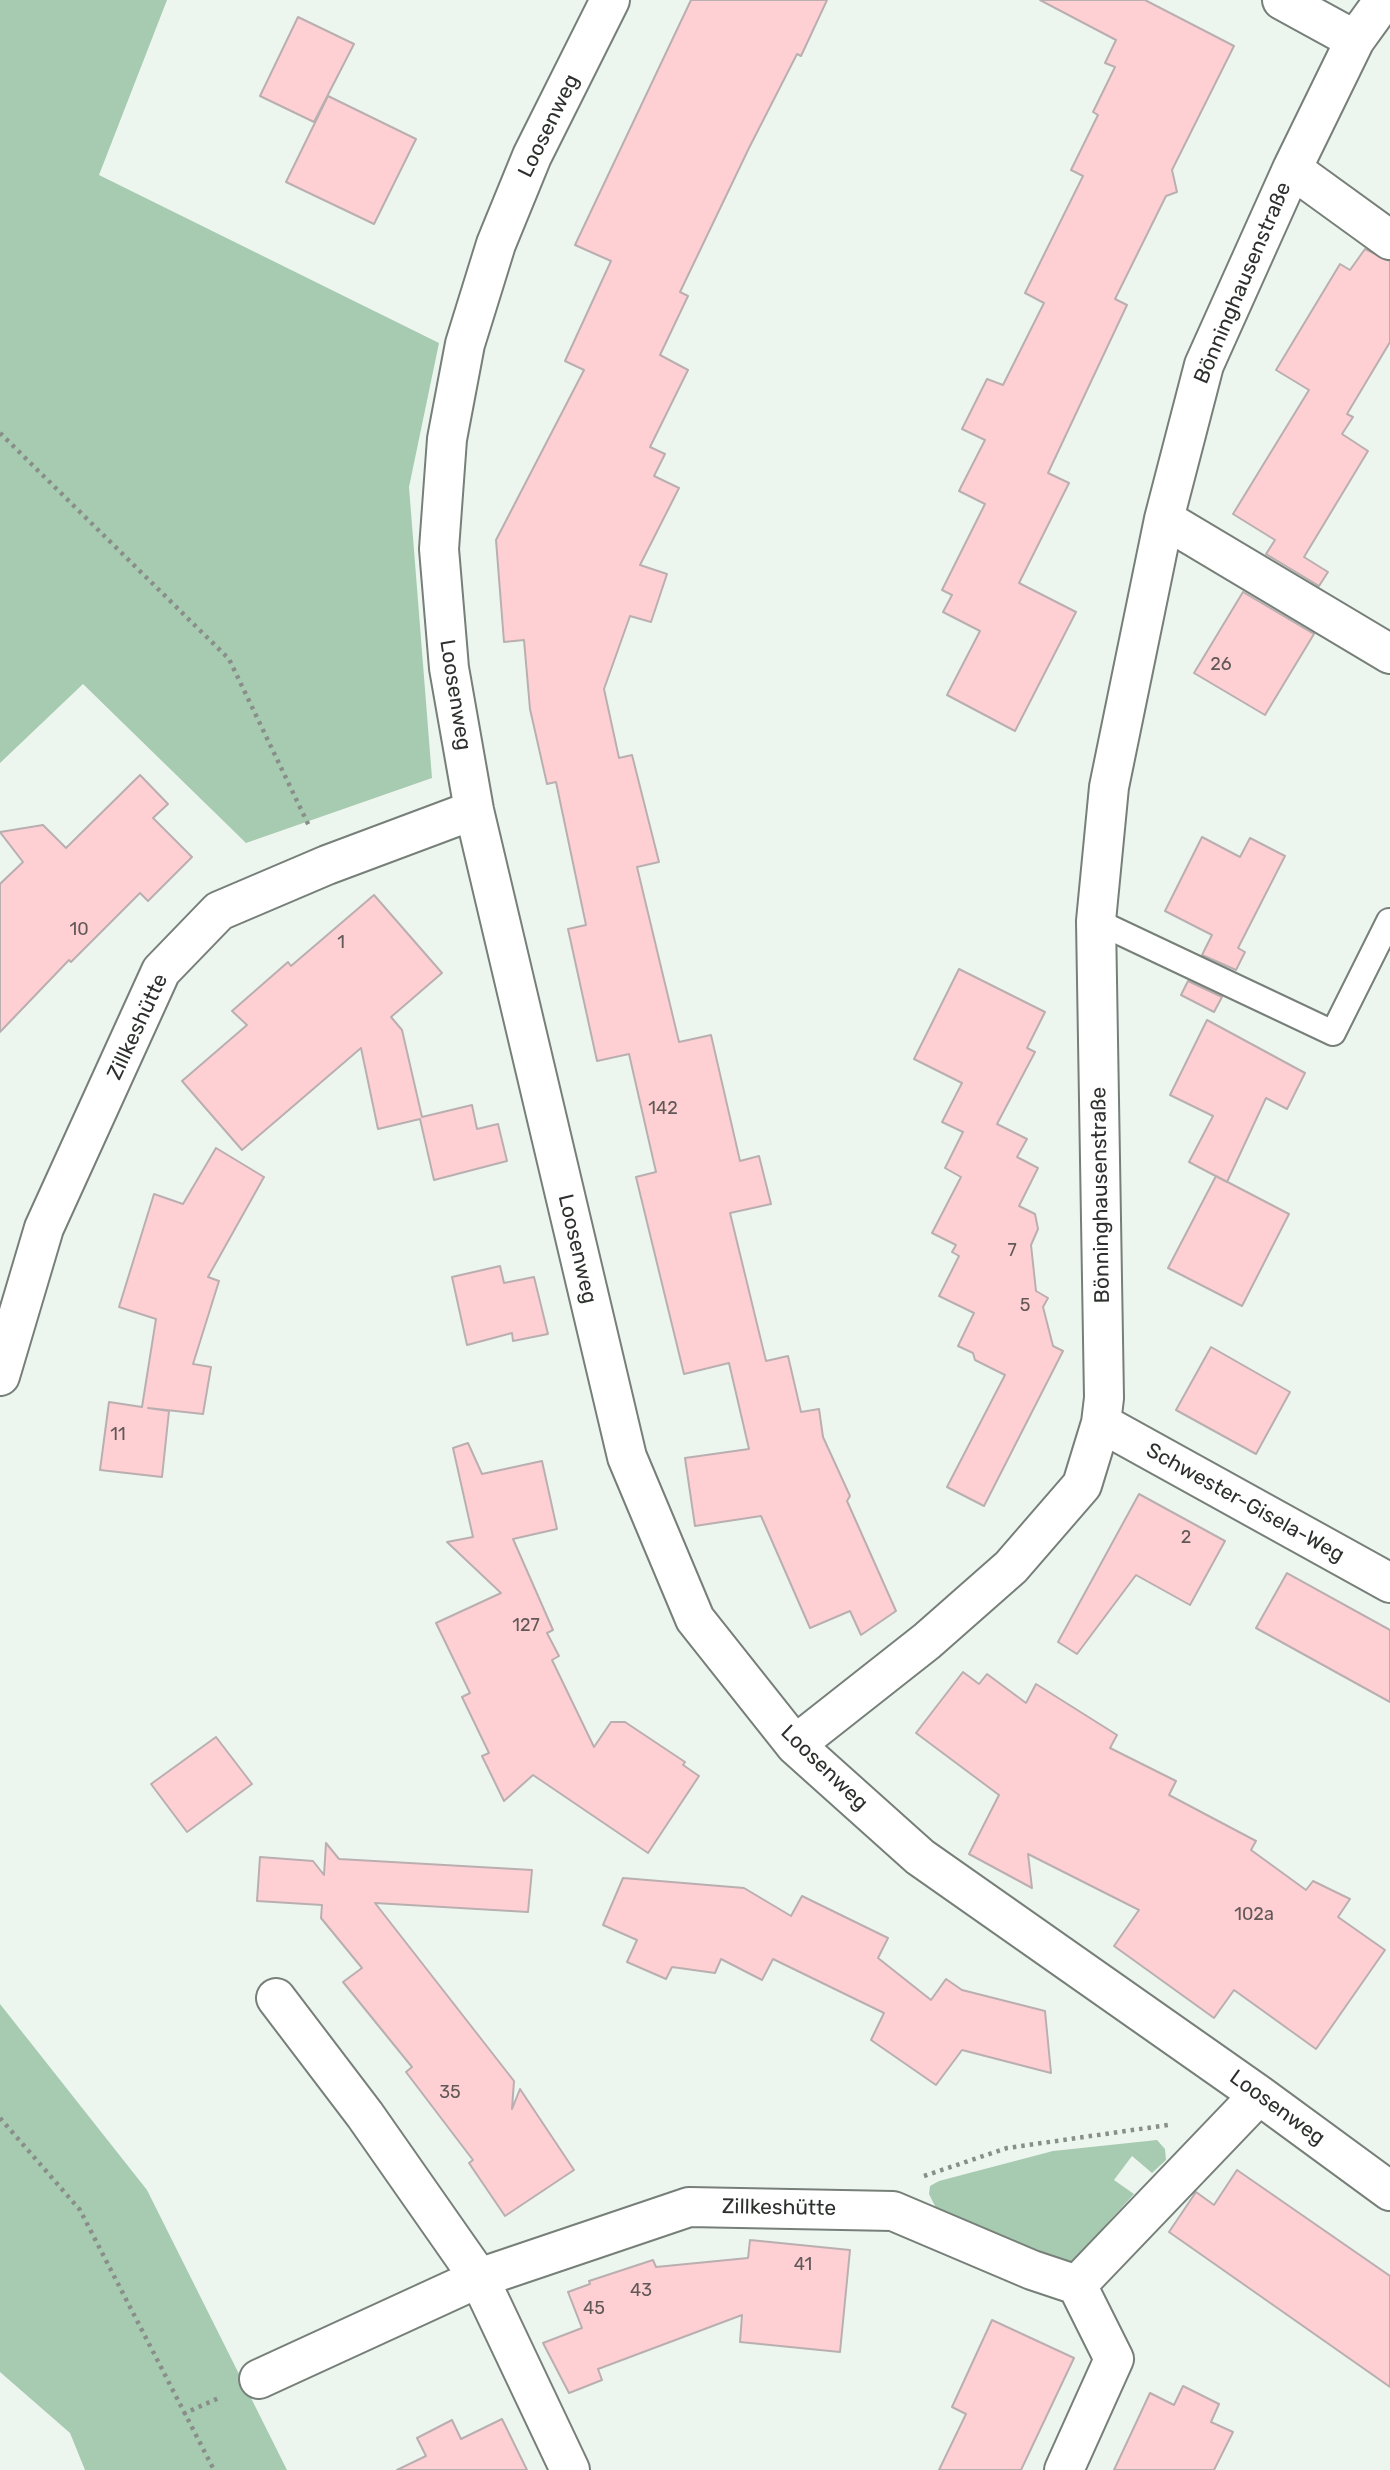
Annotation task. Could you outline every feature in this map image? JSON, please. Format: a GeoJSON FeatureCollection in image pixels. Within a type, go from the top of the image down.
{"type":"FeatureCollection","features":[{"type":"Feature","properties":{"kind":"street","name":"Loosenweg"},"geometry":{"type":"LineString","coordinates":[[610,0],[532,156],[496,244],[466,344],[447,439],[439,549],[449,668],[474,810],[627,1457],[695,1619],[795,1745],[920,1857],[1247,2107],[1390,2191]]}},
{"type":"Feature","properties":{"kind":"street"},"geometry":{"type":"LineString","coordinates":[[1282,0],[1355,40]]}},
{"type":"Feature","properties":{"kind":"street","name":"Bönninghausenstraße"},"geometry":{"type":"LineString","coordinates":[[795,1745],[927,1641],[1011,1567],[1083,1485],[1101,1423],[1104,1398],[1096,920],[1109,787],[1164,519],[1204,365],[1292,169],[1355,40],[1384,0]]}},
{"type":"Feature","properties":{"kind":"street","name":"Bönninghausenstraße"},"geometry":{"type":"LineString","coordinates":[[1292,169],[1390,240]]}},
{"type":"Feature","properties":{"kind":"street"},"geometry":{"type":"LineString","coordinates":[[1164,519],[1390,654]]}},
{"type":"Feature","properties":{"kind":"street","name":"Zillkeshütte"},"geometry":{"type":"LineString","coordinates":[[0,1376],[44,1228],[161,971],[219,911],[327,865],[474,810]]}},
{"type":"Feature","properties":{"kind":"street","name":"Schwester-Gisela-Weg"},"geometry":{"type":"LineString","coordinates":[[1101,1423],[1390,1583]]}},
{"type":"Feature","properties":{"kind":"street"},"geometry":{"type":"LineString","coordinates":[[276,1998],[365,2115],[479,2278],[570,2470]]}},
{"type":"Feature","properties":{"kind":"street"},"geometry":{"type":"LineString","coordinates":[[1064,2470],[1114,2359],[1077,2285],[1247,2107]]}},
{"type":"Feature","properties":{"kind":"street","name":"Zillkeshütte"},"geometry":{"type":"LineString","coordinates":[[259,2379],[479,2278],[689,2207],[893,2211],[1032,2270],[1077,2285]]}},
{"type":"Feature","properties":{"kind":"lane"},"geometry":{"type":"LineString","coordinates":[[1096,920],[1333,1033],[1389,921]]}},
{"type":"Feature","properties":{"kind":"path"},"geometry":{"type":"LineString","coordinates":[[0,433],[229,659],[327,865]]}},
{"type":"Feature","properties":{"kind":"path"},"geometry":{"type":"LineString","coordinates":[[893,2211],[924,2175],[1007,2148],[1247,2107]]}},
{"type":"Feature","properties":{"kind":"path"},"geometry":{"type":"LineString","coordinates":[[0,2118],[79,2210],[214,2470]]}},
{"type":"Feature","properties":{"kind":"green space"},"geometry":{"type":"Polygon","coordinates":[[[0,0],[167,0],[99,175],[439,343],[409,487],[432,778],[246,843],[83,684],[0,763],[0,0]]]}},
{"type":"Feature","properties":{"kind":"green space"},"geometry":{"type":"Polygon","coordinates":[[[0,2004],[147,2190],[287,2470],[85,2470],[70,2433],[0,2372],[0,2004]]]}},
{"type":"Feature","properties":{"kind":"green space"},"geometry":{"type":"Polygon","coordinates":[[[1157,2140],[1165,2149],[1166,2160],[1152,2173],[1132,2156],[1114,2180],[1134,2194],[1072,2262],[1056,2265],[1043,2262],[993,2233],[936,2208],[929,2194],[930,2186],[939,2181],[1053,2151],[1157,2140]]]}},
{"type":"Feature","properties":{"kind":"building"},"geometry":{"type":"Polygon","coordinates":[[[691,0],[827,0],[801,56],[797,54],[749,148],[680,292],[688,296],[660,355],[688,370],[650,447],[665,454],[654,476],[679,488],[640,565],[667,574],[651,622],[630,616],[604,689],[619,758],[632,755],[659,862],[637,867],[679,1042],[711,1035],[740,1161],[759,1156],[771,1204],[730,1213],[766,1361],[788,1356],[801,1412],[819,1409],[823,1437],[850,1496],[847,1501],[896,1611],[861,1635],[850,1611],[810,1628],[761,1516],[695,1526],[685,1458],[749,1449],[729,1363],[684,1374],[636,1177],[656,1172],[629,1054],[597,1061],[568,929],[586,925],[556,782],[547,784],[530,709],[524,640],[504,642],[496,540],[584,370],[565,361],[611,261],[575,245],[691,0]]]}},
{"type":"Feature","properties":{"kind":"building"},"geometry":{"type":"Polygon","coordinates":[[[1040,0],[1145,0],[1234,46],[1172,170],[1177,192],[1166,196],[1115,299],[1127,305],[1048,473],[1069,483],[1019,583],[1076,612],[1015,731],[947,695],[980,631],[943,612],[952,595],[942,590],[985,504],[959,491],[985,440],[962,429],[987,379],[1003,385],[1044,303],[1025,293],[1083,176],[1071,170],[1098,115],[1093,112],[1115,67],[1105,63],[1116,40],[1040,0]]]}},
{"type":"Feature","properties":{"kind":"building"},"geometry":{"type":"Polygon","coordinates":[[[298,17],[354,44],[314,122],[260,96],[298,17]]]}},
{"type":"Feature","properties":{"kind":"building"},"geometry":{"type":"Polygon","coordinates":[[[328,96],[416,139],[374,224],[286,182],[328,96]]]}},
{"type":"Feature","properties":{"kind":"building"},"geometry":{"type":"Polygon","coordinates":[[[1365,249],[1390,261],[1390,342],[1347,414],[1353,417],[1342,434],[1368,451],[1304,557],[1328,572],[1319,586],[1266,554],[1275,540],[1233,514],[1309,390],[1276,370],[1340,264],[1350,270],[1365,249]]]}},
{"type":"Feature","properties":{"kind":"building"},"geometry":{"type":"Polygon","coordinates":[[[1243,592],[1314,634],[1265,715],[1194,673],[1243,592]]]}},
{"type":"Feature","properties":{"kind":"building"},"geometry":{"type":"Polygon","coordinates":[[[140,775],[168,804],[153,818],[192,857],[148,901],[140,893],[71,962],[69,960],[0,1032],[0,884],[23,862],[0,832],[43,825],[66,848],[140,775]]]}},
{"type":"Feature","properties":{"kind":"building"},"geometry":{"type":"Polygon","coordinates":[[[1202,837],[1240,857],[1250,838],[1285,856],[1238,948],[1245,952],[1236,970],[1202,955],[1212,935],[1165,911],[1202,837]]]}},
{"type":"Feature","properties":{"kind":"building"},"geometry":{"type":"Polygon","coordinates":[[[374,895],[442,973],[391,1017],[402,1030],[422,1117],[472,1105],[477,1129],[498,1124],[507,1161],[434,1180],[420,1119],[378,1129],[361,1048],[242,1150],[182,1081],[247,1025],[232,1011],[288,962],[291,966],[374,895]]]}},
{"type":"Feature","properties":{"kind":"building"},"geometry":{"type":"Polygon","coordinates":[[[959,969],[1045,1012],[1027,1048],[1035,1052],[997,1124],[1027,1139],[1017,1157],[1038,1168],[1019,1206],[1035,1214],[1038,1229],[1031,1245],[1036,1291],[1048,1298],[1043,1307],[1053,1346],[1063,1351],[984,1506],[947,1487],[1005,1375],[975,1360],[973,1353],[958,1346],[974,1313],[939,1296],[959,1256],[952,1252],[956,1245],[932,1233],[961,1177],[945,1168],[963,1132],[942,1122],[962,1083],[914,1059],[959,969]]]}},
{"type":"Feature","properties":{"kind":"building"},"geometry":{"type":"Polygon","coordinates":[[[1188,981],[1222,997],[1214,1012],[1181,995],[1188,981]]]}},
{"type":"Feature","properties":{"kind":"building"},"geometry":{"type":"Polygon","coordinates":[[[1207,1020],[1305,1073],[1287,1109],[1266,1098],[1227,1182],[1189,1162],[1213,1116],[1170,1095],[1207,1020]]]}},
{"type":"Feature","properties":{"kind":"building"},"geometry":{"type":"Polygon","coordinates":[[[216,1148],[264,1177],[208,1277],[219,1281],[193,1364],[211,1367],[203,1414],[148,1408],[169,1411],[162,1477],[100,1470],[109,1402],[142,1407],[156,1319],[119,1307],[154,1194],[183,1204],[216,1148]]]}},
{"type":"Feature","properties":{"kind":"building"},"geometry":{"type":"Polygon","coordinates":[[[1216,1176],[1289,1214],[1242,1306],[1168,1268],[1216,1176]]]}},
{"type":"Feature","properties":{"kind":"building"},"geometry":{"type":"Polygon","coordinates":[[[500,1266],[504,1283],[534,1277],[548,1334],[513,1341],[512,1333],[467,1345],[452,1277],[500,1266]]]}},
{"type":"Feature","properties":{"kind":"building"},"geometry":{"type":"Polygon","coordinates":[[[1211,1347],[1290,1392],[1256,1454],[1176,1410],[1211,1347]]]}},
{"type":"Feature","properties":{"kind":"building"},"geometry":{"type":"Polygon","coordinates":[[[468,1443],[482,1474],[542,1461],[557,1529],[513,1539],[553,1630],[547,1633],[559,1656],[552,1660],[594,1747],[611,1722],[625,1722],[685,1762],[683,1765],[699,1776],[648,1853],[533,1775],[504,1801],[482,1756],[489,1753],[462,1697],[470,1693],[436,1623],[501,1593],[447,1542],[473,1537],[453,1448],[468,1443]]]}},
{"type":"Feature","properties":{"kind":"building"},"geometry":{"type":"Polygon","coordinates":[[[1139,1494],[1225,1541],[1190,1605],[1136,1575],[1077,1654],[1058,1642],[1139,1494]]]}},
{"type":"Feature","properties":{"kind":"building"},"geometry":{"type":"Polygon","coordinates":[[[1287,1573],[1390,1630],[1390,1702],[1256,1628],[1287,1573]]]}},
{"type":"Feature","properties":{"kind":"building"},"geometry":{"type":"Polygon","coordinates":[[[963,1672],[979,1684],[987,1674],[1026,1703],[1036,1684],[1117,1735],[1110,1748],[1176,1781],[1169,1795],[1256,1841],[1251,1850],[1306,1890],[1313,1881],[1350,1899],[1338,1917],[1385,1950],[1316,2049],[1234,1990],[1214,2018],[1114,1946],[1139,1910],[1028,1854],[1032,1888],[969,1854],[999,1795],[916,1733],[963,1672]]]}},
{"type":"Feature","properties":{"kind":"building"},"geometry":{"type":"Polygon","coordinates":[[[216,1737],[252,1784],[187,1832],[151,1784],[216,1737]]]}},
{"type":"Feature","properties":{"kind":"building"},"geometry":{"type":"Polygon","coordinates":[[[326,1843],[339,1859],[532,1870],[528,1912],[375,1903],[514,2081],[512,2109],[520,2089],[574,2170],[505,2216],[469,2163],[473,2160],[406,2072],[412,2067],[343,1982],[362,1968],[321,1918],[322,1905],[257,1901],[260,1857],[313,1861],[324,1875],[326,1843]]]}},
{"type":"Feature","properties":{"kind":"building"},"geometry":{"type":"Polygon","coordinates":[[[623,1878],[744,1888],[791,1916],[802,1896],[888,1938],[878,1958],[931,2000],[946,1979],[962,1990],[1045,2011],[1051,2073],[962,2050],[936,2085],[871,2040],[884,2013],[773,1959],[762,1980],[721,1959],[715,1973],[672,1967],[666,1979],[627,1962],[637,1940],[603,1925],[623,1878]]]}},
{"type":"Feature","properties":{"kind":"building"},"geometry":{"type":"Polygon","coordinates":[[[1237,2170],[1390,2276],[1390,2387],[1169,2232],[1196,2192],[1214,2205],[1237,2170]]]}},
{"type":"Feature","properties":{"kind":"building"},"geometry":{"type":"Polygon","coordinates":[[[750,2240],[850,2250],[840,2352],[740,2342],[742,2315],[598,2369],[602,2380],[569,2393],[543,2343],[582,2328],[568,2292],[590,2284],[589,2281],[653,2260],[656,2267],[748,2258],[750,2240]]]}},
{"type":"Feature","properties":{"kind":"building"},"geometry":{"type":"Polygon","coordinates":[[[992,2320],[1074,2358],[1021,2470],[939,2470],[966,2414],[952,2407],[992,2320]]]}},
{"type":"Feature","properties":{"kind":"building"},"geometry":{"type":"Polygon","coordinates":[[[1183,2386],[1219,2404],[1211,2422],[1233,2432],[1214,2470],[1114,2470],[1150,2393],[1174,2405],[1183,2386]]]}},
{"type":"Feature","properties":{"kind":"building"},"geometry":{"type":"Polygon","coordinates":[[[502,2419],[527,2470],[397,2470],[426,2456],[417,2438],[452,2420],[461,2439],[502,2419]]]}}]}
